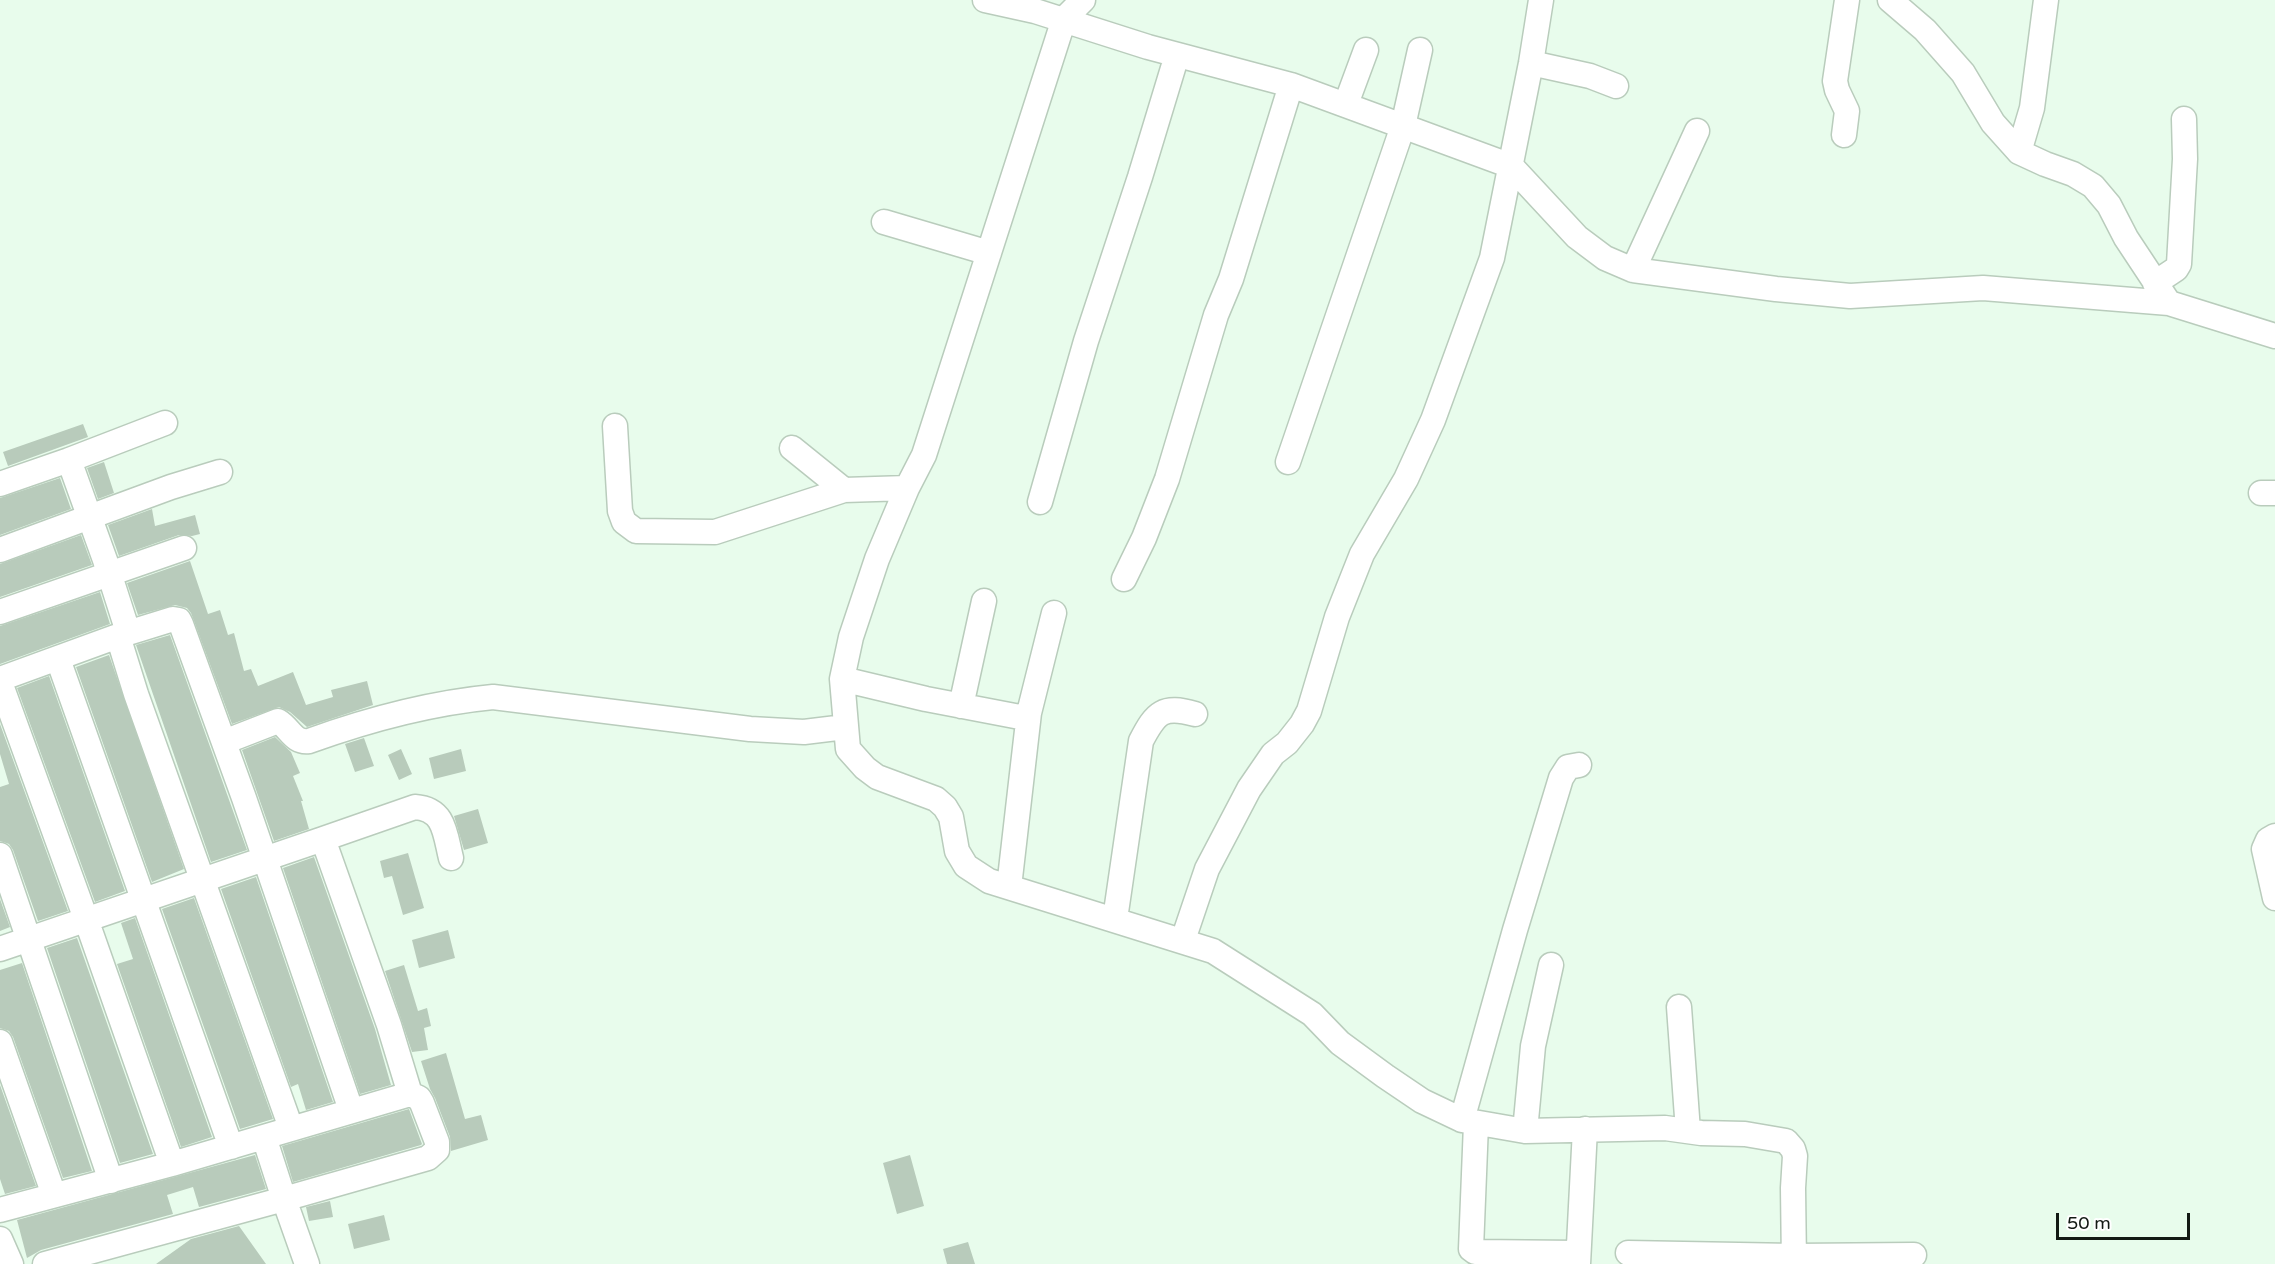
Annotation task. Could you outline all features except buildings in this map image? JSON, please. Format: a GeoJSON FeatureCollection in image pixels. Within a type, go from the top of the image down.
{"type":"FeatureCollection","features":[{"type":"Feature","properties":{"kind":"street"},"geometry":{"type":"LineString","coordinates":[[985,0],[1064,19],[1177,55],[1291,85],[1511,166],[1577,237],[1605,258],[1633,270],[1764,288],[1850,296],[1983,288],[2169,303],[2275,336]]}},
{"type":"Feature","properties":{"kind":"street"},"geometry":{"type":"LineString","coordinates":[[1083,0],[1064,19],[924,455],[907,488],[877,559],[852,637],[842,679],[848,749],[865,768],[885,781],[936,799],[945,807],[951,818],[957,851],[966,866],[989,881],[1214,951],[1312,1014],[1340,1043],[1422,1101],[1469,1122],[1525,1131],[1665,1128],[1744,1134],[1781,1140],[1791,1146],[1795,1156],[1794,1260]]}},
{"type":"Feature","properties":{"kind":"street"},"geometry":{"type":"LineString","coordinates":[[1183,940],[1207,869],[1249,789],[1264,765],[1287,743],[1306,717],[1337,616],[1362,554],[1406,478],[1433,420],[1492,258],[1531,63],[1541,0]]}},
{"type":"Feature","properties":{"kind":"street"},"geometry":{"type":"LineString","coordinates":[[1844,135],[1847,111],[1835,81],[1847,0]]}},
{"type":"Feature","properties":{"kind":"street"},"geometry":{"type":"LineString","coordinates":[[1890,0],[1925,30],[1963,73],[1993,123],[2019,152],[2073,174],[2093,186],[2109,205],[2126,238],[2169,303]]}},
{"type":"Feature","properties":{"kind":"street"},"geometry":{"type":"LineString","coordinates":[[2019,152],[2032,108],[2046,0]]}},
{"type":"Feature","properties":{"kind":"street"},"geometry":{"type":"LineString","coordinates":[[1346,105],[1366,50]]}},
{"type":"Feature","properties":{"kind":"street"},"geometry":{"type":"LineString","coordinates":[[1288,462],[1403,126],[1420,50]]}},
{"type":"Feature","properties":{"kind":"street"},"geometry":{"type":"LineString","coordinates":[[1040,502],[1086,341],[1177,55]]}},
{"type":"Feature","properties":{"kind":"street"},"geometry":{"type":"LineString","coordinates":[[1531,63],[1590,76],[1616,86]]}},
{"type":"Feature","properties":{"kind":"street"},"geometry":{"type":"LineString","coordinates":[[1124,579],[1144,538],[1167,479],[1216,315],[1231,279],[1291,85]]}},
{"type":"Feature","properties":{"kind":"street"},"geometry":{"type":"LineString","coordinates":[[2155,282],[2176,269],[2179,264],[2185,159],[2184,119]]}},
{"type":"Feature","properties":{"kind":"street"},"geometry":{"type":"LineString","coordinates":[[1633,270],[1697,131]]}},
{"type":"Feature","properties":{"kind":"street"},"geometry":{"type":"LineString","coordinates":[[884,222],[989,253]]}},
{"type":"Feature","properties":{"kind":"street"},"geometry":{"type":"LineString","coordinates":[[0,484],[165,423]]}},
{"type":"Feature","properties":{"kind":"street"},"geometry":{"type":"LineString","coordinates":[[615,426],[620,511],[624,522],[636,531],[716,532],[844,490],[907,488]]}},
{"type":"Feature","properties":{"kind":"street"},"geometry":{"type":"LineString","coordinates":[[792,448],[844,490]]}},
{"type":"Feature","properties":{"kind":"street"},"geometry":{"type":"LineString","coordinates":[[69,460],[110,575],[136,693],[291,1128]]}},
{"type":"Feature","properties":{"kind":"street"},"geometry":{"type":"LineString","coordinates":[[0,550],[171,487],[220,472]]}},
{"type":"Feature","properties":{"kind":"street"},"geometry":{"type":"LineString","coordinates":[[0,612],[184,548]]}},
{"type":"Feature","properties":{"kind":"street"},"geometry":{"type":"LineString","coordinates":[[961,706],[984,601]]}},
{"type":"Feature","properties":{"kind":"street"},"geometry":{"type":"LineString","coordinates":[[1008,887],[1029,713],[1054,614]]}},
{"type":"Feature","properties":{"kind":"street"},"geometry":{"type":"LineString","coordinates":[[172,1164],[0,681],[124,634],[173,619],[180,622],[224,742],[351,1110]]}},
{"type":"Feature","properties":{"kind":"street"},"geometry":{"type":"LineString","coordinates":[[58,659],[231,1147]]}},
{"type":"Feature","properties":{"kind":"street"},"geometry":{"type":"LineString","coordinates":[[842,679],[1020,717],[1029,713]]}},
{"type":"Feature","properties":{"kind":"street"},"geometry":{"type":"LineString","coordinates":[[224,742],[276,721],[282,723],[297,739],[303,742],[360,723],[416,709],[457,701],[503,697],[750,729],[804,732],[845,728]]}},
{"type":"Feature","properties":{"kind":"street"},"geometry":{"type":"LineString","coordinates":[[1115,920],[1141,741],[1149,726],[1158,716],[1177,709],[1195,714]]}},
{"type":"Feature","properties":{"kind":"street"},"geometry":{"type":"LineString","coordinates":[[1579,765],[1568,767],[1561,778],[1515,930],[1469,1122],[1471,1249],[1475,1252],[1578,1258],[1585,1129]]}},
{"type":"Feature","properties":{"kind":"street"},"geometry":{"type":"LineString","coordinates":[[0,949],[415,807],[433,811],[442,822],[451,858]]}},
{"type":"Feature","properties":{"kind":"street"},"geometry":{"type":"LineString","coordinates":[[2275,836],[2268,840],[2264,849],[2275,898]]}},
{"type":"Feature","properties":{"kind":"street"},"geometry":{"type":"LineString","coordinates":[[323,839],[389,1025],[410,1094]]}},
{"type":"Feature","properties":{"kind":"street"},"geometry":{"type":"LineString","coordinates":[[0,855],[111,1181]]}},
{"type":"Feature","properties":{"kind":"street"},"geometry":{"type":"LineString","coordinates":[[1525,1131],[1533,1046],[1551,965]]}},
{"type":"Feature","properties":{"kind":"street"},"geometry":{"type":"LineString","coordinates":[[1679,1007],[1688,1131]]}},
{"type":"Feature","properties":{"kind":"street"},"geometry":{"type":"LineString","coordinates":[[0,1042],[54,1195]]}},
{"type":"Feature","properties":{"kind":"street"},"geometry":{"type":"LineString","coordinates":[[0,1210],[172,1164],[410,1094],[422,1103],[437,1142],[437,1150],[432,1156],[45,1264]]}},
{"type":"Feature","properties":{"kind":"street"},"geometry":{"type":"LineString","coordinates":[[264,1137],[307,1264]]}},
{"type":"Feature","properties":{"kind":"street"},"geometry":{"type":"LineString","coordinates":[[0,1239],[10,1264]]}},
{"type":"Feature","properties":{"kind":"street"},"geometry":{"type":"LineString","coordinates":[[1628,1253],[1794,1260],[1914,1255]]}}]}
